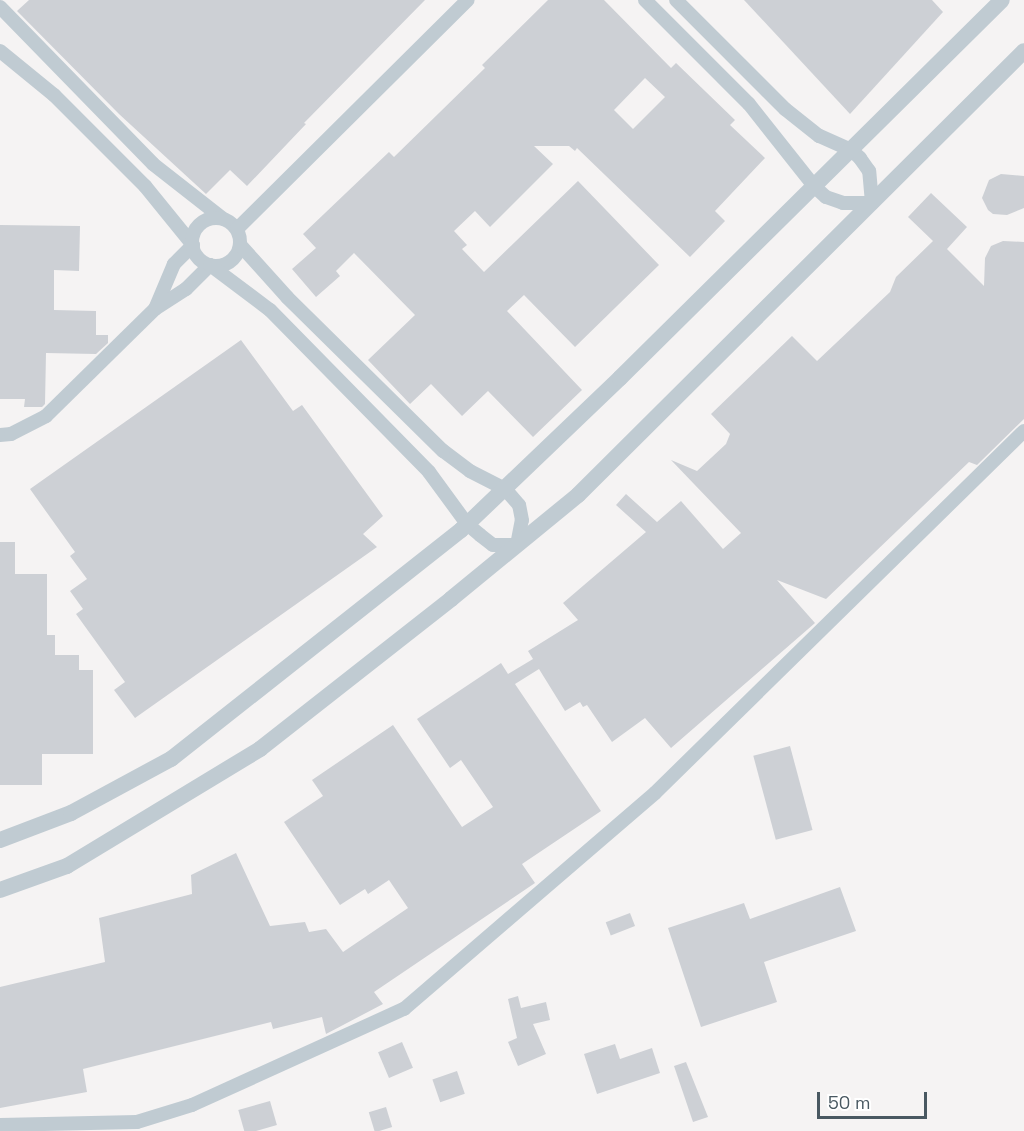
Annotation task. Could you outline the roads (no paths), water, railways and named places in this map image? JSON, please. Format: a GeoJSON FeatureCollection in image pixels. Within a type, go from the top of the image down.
{"type":"FeatureCollection","features":[{"type":"Feature","properties":{"kind":"street"},"geometry":{"type":"LineString","coordinates":[[237,229],[468,0]]}},
{"type":"Feature","properties":{"kind":"street"},"geometry":{"type":"LineString","coordinates":[[645,0],[749,104],[814,186],[826,197],[843,203],[872,203]]}},
{"type":"Feature","properties":{"kind":"street"},"geometry":{"type":"LineString","coordinates":[[676,0],[785,109],[819,136],[850,150],[869,171],[872,203]]}},
{"type":"Feature","properties":{"kind":"street"},"geometry":{"type":"LineString","coordinates":[[0,840],[71,813],[171,759],[397,583],[505,489],[1002,0]]}},
{"type":"Feature","properties":{"kind":"street"},"geometry":{"type":"LineString","coordinates":[[0,7],[153,164],[237,229],[240,246],[238,253],[229,263],[210,265],[186,289],[155,309],[46,416],[11,434],[0,435]]}},
{"type":"Feature","properties":{"kind":"street"},"geometry":{"type":"LineString","coordinates":[[0,51],[54,95],[145,186],[193,245]]}},
{"type":"Feature","properties":{"kind":"street"},"geometry":{"type":"LineString","coordinates":[[0,890],[67,866],[260,749],[517,545],[578,495],[1024,51]]}},
{"type":"Feature","properties":{"kind":"street"},"geometry":{"type":"LineString","coordinates":[[54,95],[71,79]]}},
{"type":"Feature","properties":{"kind":"street"},"geometry":{"type":"LineString","coordinates":[[222,218],[213,218],[200,224],[193,237],[195,253],[270,310],[429,472],[467,524],[493,545],[517,545]]}},
{"type":"Feature","properties":{"kind":"street"},"geometry":{"type":"LineString","coordinates":[[155,309],[174,264],[193,245]]}},
{"type":"Feature","properties":{"kind":"street"},"geometry":{"type":"LineString","coordinates":[[240,246],[287,297],[443,451],[470,471],[505,489],[519,505],[522,520],[517,545]]}},
{"type":"Feature","properties":{"kind":"street"},"geometry":{"type":"LineString","coordinates":[[0,1125],[137,1122],[192,1105],[404,1009],[655,793],[1024,431]]}}]}
